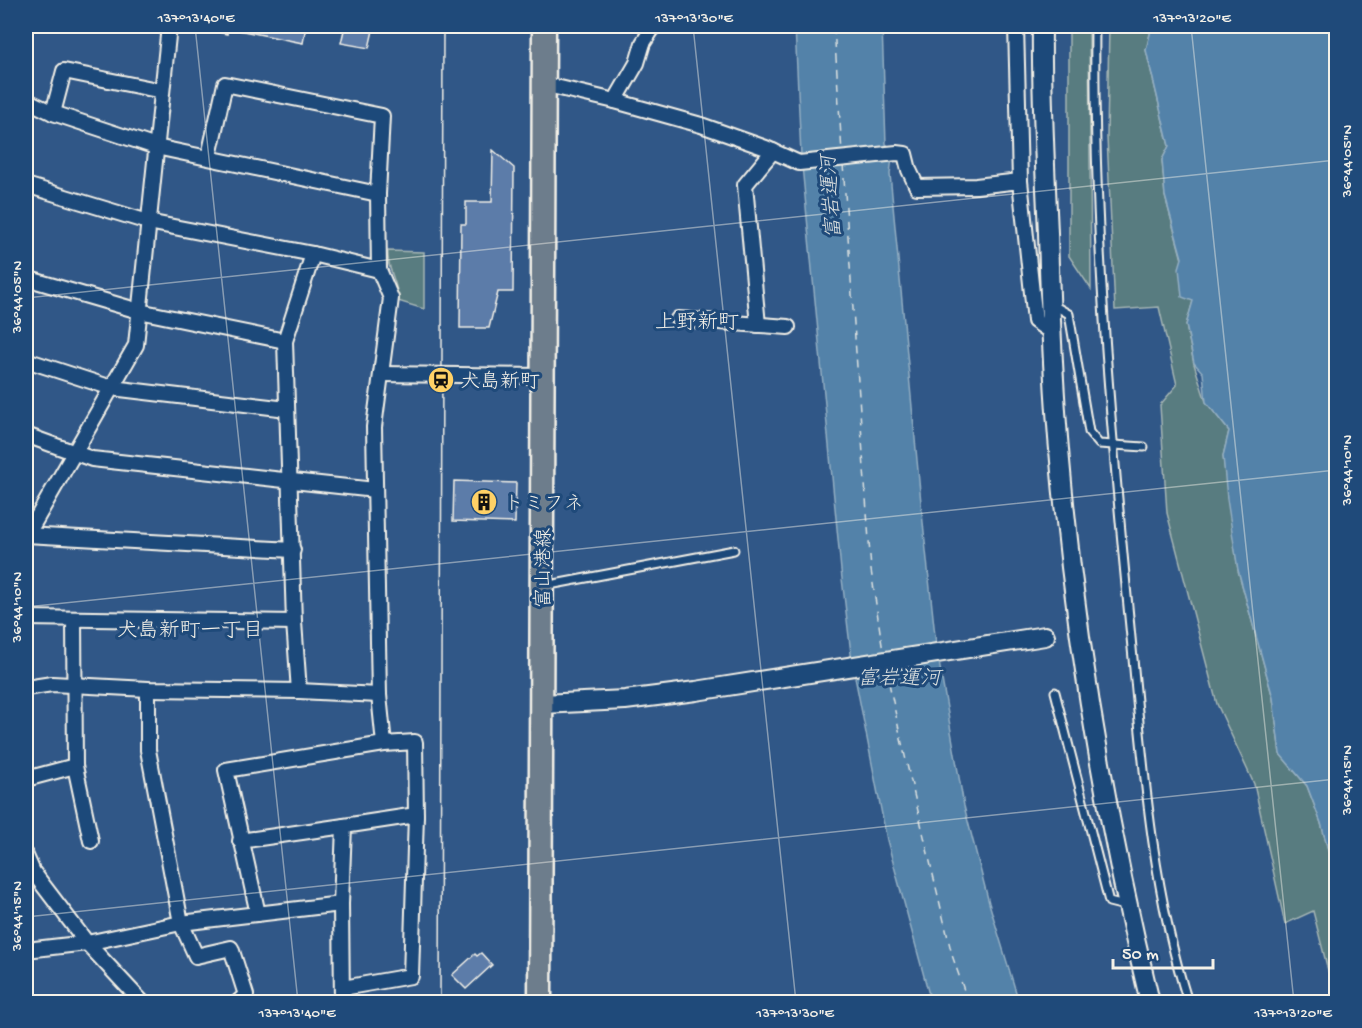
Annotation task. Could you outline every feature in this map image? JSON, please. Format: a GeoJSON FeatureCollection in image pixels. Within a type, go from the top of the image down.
{"type":"FeatureCollection","features":[{"type":"Feature","properties":{"kind":"main road","name":"富山港線"},"geometry":{"type":"LineString","coordinates":[[540,1002],[544,26]]}},
{"type":"Feature","properties":{"kind":"street"},"geometry":{"type":"LineString","coordinates":[[170,26],[136,345],[75,452],[32,514],[26,536],[292,550]]}},
{"type":"Feature","properties":{"kind":"street"},"geometry":{"type":"LineString","coordinates":[[615,101],[637,63],[643,43],[654,26]]}},
{"type":"Feature","properties":{"kind":"street"},"geometry":{"type":"LineString","coordinates":[[1016,26],[1020,181],[1035,321],[1051,332]]}},
{"type":"Feature","properties":{"kind":"street"},"geometry":{"type":"LineString","coordinates":[[1042,26],[1051,332],[1060,461],[1071,565],[1098,752],[1127,907],[1150,1002]]}},
{"type":"Feature","properties":{"kind":"street"},"geometry":{"type":"LineString","coordinates":[[53,113],[64,71],[162,91]]}},
{"type":"Feature","properties":{"kind":"street"},"geometry":{"type":"LineString","coordinates":[[209,156],[225,84],[382,116],[378,194],[379,270],[391,298],[374,427],[380,694],[384,744]]}},
{"type":"Feature","properties":{"kind":"street"},"geometry":{"type":"LineString","coordinates":[[543,84],[701,125],[799,163],[905,154],[917,187],[976,186],[1020,181]]}},
{"type":"Feature","properties":{"kind":"street"},"geometry":{"type":"LineString","coordinates":[[26,100],[53,113],[156,147],[209,156],[378,194]]}},
{"type":"Feature","properties":{"kind":"street"},"geometry":{"type":"LineString","coordinates":[[758,325],[745,185],[773,151]]}},
{"type":"Feature","properties":{"kind":"street"},"geometry":{"type":"LineString","coordinates":[[26,185],[148,222],[313,254],[379,270]]}},
{"type":"Feature","properties":{"kind":"street"},"geometry":{"type":"LineString","coordinates":[[299,692],[294,622],[285,340],[313,254]]}},
{"type":"Feature","properties":{"kind":"street"},"geometry":{"type":"LineString","coordinates":[[26,278],[139,311],[285,340]]}},
{"type":"Feature","properties":{"kind":"street"},"geometry":{"type":"LineString","coordinates":[[678,319],[788,327]]}},
{"type":"Feature","properties":{"kind":"street"},"geometry":{"type":"LineString","coordinates":[[26,360],[112,388],[287,409]]}},
{"type":"Feature","properties":{"kind":"street"},"geometry":{"type":"LineString","coordinates":[[381,374],[543,376]]}},
{"type":"Feature","properties":{"kind":"street"},"geometry":{"type":"LineString","coordinates":[[26,435],[92,459],[375,490]]}},
{"type":"Feature","properties":{"kind":"street"},"geometry":{"type":"LineString","coordinates":[[26,618],[294,622]]}},
{"type":"Feature","properties":{"kind":"street"},"geometry":{"type":"LineString","coordinates":[[74,619],[75,766],[91,841]]}},
{"type":"Feature","properties":{"kind":"street"},"geometry":{"type":"LineString","coordinates":[[542,704],[625,700],[1045,636]]}},
{"type":"Feature","properties":{"kind":"street"},"geometry":{"type":"LineString","coordinates":[[26,688],[52,684],[148,689],[380,694]]}},
{"type":"Feature","properties":{"kind":"street"},"geometry":{"type":"LineString","coordinates":[[148,689],[148,750],[181,923],[195,956],[231,948],[246,1000]]}},
{"type":"Feature","properties":{"kind":"street"},"geometry":{"type":"LineString","coordinates":[[258,914],[226,770],[384,744],[415,742],[416,815],[411,976],[343,988]]}},
{"type":"Feature","properties":{"kind":"street"},"geometry":{"type":"LineString","coordinates":[[26,779],[75,766]]}},
{"type":"Feature","properties":{"kind":"street"},"geometry":{"type":"LineString","coordinates":[[240,841],[416,815]]}},
{"type":"Feature","properties":{"kind":"street"},"geometry":{"type":"LineString","coordinates":[[342,1002],[341,904],[344,826]]}},
{"type":"Feature","properties":{"kind":"street"},"geometry":{"type":"LineString","coordinates":[[26,856],[33,872],[87,943],[142,1002]]}},
{"type":"Feature","properties":{"kind":"street"},"geometry":{"type":"LineString","coordinates":[[26,950],[87,943],[181,923],[341,904]]}},
{"type":"Feature","properties":{"kind":"lane"},"geometry":{"type":"LineString","coordinates":[[1095,26],[1095,143],[1112,446],[1150,825],[1163,905],[1188,1002]]}},
{"type":"Feature","properties":{"kind":"lane"},"geometry":{"type":"LineString","coordinates":[[1050,304],[1069,314],[1089,432],[1099,444],[1144,447]]}},
{"type":"Feature","properties":{"kind":"lane"},"geometry":{"type":"LineString","coordinates":[[542,586],[734,550]]}},
{"type":"Feature","properties":{"kind":"lane"},"geometry":{"type":"LineString","coordinates":[[1055,692],[1109,902],[1127,907]]}},
{"type":"Feature","properties":{"kind":"green space"},"geometry":{"type":"Polygon","coordinates":[[[1069,26],[1089,26],[1091,289],[1069,256],[1069,26]]]}},
{"type":"Feature","properties":{"kind":"green space"},"geometry":{"type":"Polygon","coordinates":[[[1109,26],[1152,26],[1146,50],[1169,146],[1162,160],[1165,196],[1193,301],[1186,325],[1194,364],[1206,402],[1229,431],[1223,456],[1238,570],[1273,698],[1280,754],[1307,786],[1321,823],[1336,880],[1336,1002],[1313,911],[1285,924],[1254,784],[1217,704],[1167,513],[1160,405],[1177,385],[1159,307],[1115,310],[1107,137],[1109,26]]]}},
{"type":"Feature","properties":{"kind":"green space"},"geometry":{"type":"Polygon","coordinates":[[[388,251],[424,252],[424,309],[398,301],[388,251]]]}},
{"type":"Feature","properties":{"kind":"water","name":"富岩運河"},"geometry":{"type":"Polygon","coordinates":[[[795,26],[882,26],[886,144],[893,149],[890,174],[936,645],[964,806],[989,903],[1019,1002],[931,1002],[887,840],[852,662],[841,570],[801,155],[795,26]]]}},
{"type":"Feature","properties":{"kind":"water"},"geometry":{"type":"Polygon","coordinates":[[[1152,26],[1336,26],[1336,880],[1321,823],[1307,786],[1280,754],[1273,698],[1238,570],[1223,456],[1229,431],[1206,402],[1203,373],[1194,363],[1186,325],[1193,301],[1182,297],[1179,268],[1182,258],[1165,196],[1162,160],[1169,146],[1146,50],[1152,26]]]}},
{"type":"Feature","properties":{"kind":"building"},"geometry":{"type":"Polygon","coordinates":[[[196,26],[306,26],[303,43],[228,28],[227,34],[196,26]]]}},
{"type":"Feature","properties":{"kind":"building"},"geometry":{"type":"Polygon","coordinates":[[[345,26],[374,26],[369,48],[341,43],[345,26]]]}},
{"type":"Feature","properties":{"kind":"building"},"geometry":{"type":"Polygon","coordinates":[[[493,150],[514,168],[513,292],[498,292],[489,328],[460,328],[461,224],[466,224],[466,202],[492,202],[493,150]]]}},
{"type":"Feature","properties":{"kind":"building","name":"トミフネ"},"geometry":{"type":"Polygon","coordinates":[[[454,481],[516,483],[515,523],[453,521],[454,481]]]}},
{"type":"Feature","properties":{"kind":"building"},"geometry":{"type":"Polygon","coordinates":[[[481,953],[492,965],[466,989],[452,975],[475,954],[477,956],[481,953]]]}},
{"type":"Feature","properties":{"kind":"ferry route"},"geometry":{"type":"LineString","coordinates":[[834,26],[842,153]]}},
{"type":"Feature","properties":{"kind":"ferry route"},"geometry":{"type":"LineString","coordinates":[[843,164],[871,570],[883,652]]}},
{"type":"Feature","properties":{"kind":"ferry route"},"geometry":{"type":"LineString","coordinates":[[886,669],[952,955],[968,1002]]}},
{"type":"Feature","properties":{"kind":"tram line"},"geometry":{"type":"LineString","coordinates":[[440,1002],[443,26]]}},
{"type":"Feature","properties":{"kind":"place","name":"犬島新町"},"geometry":{"type":"Point","coordinates":[441,380]}},
{"type":"Feature","properties":{"kind":"place","name":"トミフネ"},"geometry":{"type":"Point","coordinates":[484,502]}},
{"type":"Feature","properties":{"kind":"district","name":"上野新町"},"geometry":{"type":"Point","coordinates":[697,321]}},
{"type":"Feature","properties":{"kind":"district","name":"犬島新町一丁目"},"geometry":{"type":"Point","coordinates":[190,629]}}]}
